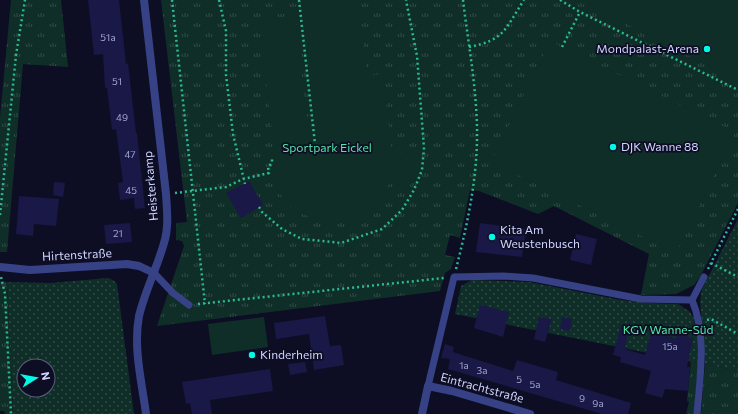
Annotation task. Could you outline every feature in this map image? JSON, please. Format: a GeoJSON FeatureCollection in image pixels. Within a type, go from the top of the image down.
{"type":"FeatureCollection","features":[{"type":"Feature","properties":{"kind":"street","name":"Heisterkamp"},"geometry":{"type":"LineString","coordinates":[[144,0],[166,194],[167,223],[165,242],[139,316],[137,334],[139,364],[146,414]]}},
{"type":"Feature","properties":{"kind":"street","name":"Hirtenstraße"},"geometry":{"type":"LineString","coordinates":[[0,267],[30,270],[127,264],[139,266],[154,273]]}},
{"type":"Feature","properties":{"kind":"street"},"geometry":{"type":"LineString","coordinates":[[422,414],[428,386]]}},
{"type":"Feature","properties":{"kind":"street","name":"Eintrachtstraße"},"geometry":{"type":"LineString","coordinates":[[428,386],[530,414]]}},
{"type":"Feature","properties":{"kind":"lane"},"geometry":{"type":"LineString","coordinates":[[154,273],[173,293],[189,305]]}},
{"type":"Feature","properties":{"kind":"lane"},"geometry":{"type":"LineString","coordinates":[[428,386],[454,277],[503,276],[533,278],[641,299],[692,300]]}},
{"type":"Feature","properties":{"kind":"lane"},"geometry":{"type":"LineString","coordinates":[[697,414],[701,365],[698,320],[692,300],[704,277]]}},
{"type":"Feature","properties":{"kind":"path"},"geometry":{"type":"LineString","coordinates":[[0,216],[16,55],[26,0]]}},
{"type":"Feature","properties":{"kind":"path"},"geometry":{"type":"LineString","coordinates":[[172,0],[205,304]]}},
{"type":"Feature","properties":{"kind":"path"},"geometry":{"type":"LineString","coordinates":[[219,0],[226,30],[226,76],[233,134],[245,184]]}},
{"type":"Feature","properties":{"kind":"path"},"geometry":{"type":"LineString","coordinates":[[299,0],[315,144]]}},
{"type":"Feature","properties":{"kind":"path"},"geometry":{"type":"LineString","coordinates":[[259,207],[262,212],[282,229],[302,239],[341,243],[382,229],[402,210],[414,190],[422,170],[424,148],[417,56],[406,0]]}},
{"type":"Feature","properties":{"kind":"path"},"geometry":{"type":"LineString","coordinates":[[189,305],[454,277],[470,211],[476,154],[476,110],[462,0]]}},
{"type":"Feature","properties":{"kind":"path"},"geometry":{"type":"LineString","coordinates":[[469,47],[495,40],[503,32],[524,0]]}},
{"type":"Feature","properties":{"kind":"path"},"geometry":{"type":"LineString","coordinates":[[560,0],[580,12],[738,90]]}},
{"type":"Feature","properties":{"kind":"path"},"geometry":{"type":"LineString","coordinates":[[562,47],[580,12]]}},
{"type":"Feature","properties":{"kind":"path"},"geometry":{"type":"LineString","coordinates":[[166,194],[226,187],[243,179],[269,173],[268,167],[272,163],[272,158]]}},
{"type":"Feature","properties":{"kind":"path"},"geometry":{"type":"LineString","coordinates":[[704,277],[738,209]]}},
{"type":"Feature","properties":{"kind":"path"},"geometry":{"type":"LineString","coordinates":[[711,263],[738,277]]}},
{"type":"Feature","properties":{"kind":"path"},"geometry":{"type":"LineString","coordinates":[[0,273],[5,294],[11,414]]}},
{"type":"Feature","properties":{"kind":"path"},"geometry":{"type":"LineString","coordinates":[[698,320],[711,320],[738,334]]}},
{"type":"Feature","properties":{"kind":"green space"},"geometry":{"type":"Polygon","coordinates":[[[11,0],[61,0],[68,67],[23,64],[7,252],[0,252],[0,118],[11,0]]]}},
{"type":"Feature","properties":{"kind":"green space","name":"Sportpark Eickel"},"geometry":{"type":"Polygon","coordinates":[[[161,0],[738,0],[738,203],[700,277],[694,285],[676,294],[641,295],[649,254],[554,206],[538,214],[479,191],[470,190],[460,238],[450,235],[445,255],[455,257],[451,269],[445,273],[440,291],[157,326],[184,246],[182,241],[176,240],[176,223],[187,222],[161,0]]]}},
{"type":"Feature","properties":{"kind":"green space"},"geometry":{"type":"Polygon","coordinates":[[[278,0],[286,0],[287,13],[279,14],[278,0]]]}},
{"type":"Feature","properties":{"kind":"green space"},"geometry":{"type":"Polygon","coordinates":[[[300,0],[358,0],[367,76],[383,74],[392,153],[419,154],[414,176],[407,192],[392,180],[371,207],[363,213],[346,220],[334,221],[321,219],[307,216],[298,212],[288,204],[270,179],[270,167],[276,166],[259,20],[295,16],[311,153],[318,152],[300,0]]]}},
{"type":"Feature","properties":{"kind":"green space","name":"Mondpalast-Arena"},"geometry":{"type":"Polygon","coordinates":[[[587,0],[738,0],[738,81],[613,17],[587,0]]]}},
{"type":"Feature","properties":{"kind":"green space","name":"DJK Wanne 88"},"geometry":{"type":"Polygon","coordinates":[[[550,41],[735,132],[676,253],[491,162],[550,41]]]}},
{"type":"Feature","properties":{"kind":"green space","name":"KGV Wanne-Süd"},"geometry":{"type":"Polygon","coordinates":[[[738,219],[738,371],[705,364],[700,301],[702,289],[738,219]]]}},
{"type":"Feature","properties":{"kind":"green space"},"geometry":{"type":"Polygon","coordinates":[[[108,278],[117,284],[134,414],[13,414],[7,282],[51,283],[108,278]]]}},
{"type":"Feature","properties":{"kind":"green space","name":"KGV Wanne-Süd"},"geometry":{"type":"Polygon","coordinates":[[[472,280],[529,282],[621,300],[678,304],[690,312],[694,318],[697,337],[698,363],[455,314],[461,286],[472,280]]]}},
{"type":"Feature","properties":{"kind":"green space"},"geometry":{"type":"Polygon","coordinates":[[[0,281],[7,282],[13,414],[5,414],[4,411],[0,411],[0,281]]]}},
{"type":"Feature","properties":{"kind":"green space"},"geometry":{"type":"Polygon","coordinates":[[[264,317],[268,347],[212,355],[208,324],[264,317]]]}},
{"type":"Feature","properties":{"kind":"green space"},"geometry":{"type":"Polygon","coordinates":[[[691,361],[698,363],[694,414],[686,414],[689,402],[687,401],[691,361]]]}},
{"type":"Feature","properties":{"kind":"green space"},"geometry":{"type":"Polygon","coordinates":[[[705,364],[738,371],[738,414],[701,414],[705,364]]]}},
{"type":"Feature","properties":{"kind":"building"},"geometry":{"type":"Polygon","coordinates":[[[88,0],[119,0],[126,64],[128,63],[137,133],[145,208],[135,209],[134,198],[120,200],[118,183],[123,182],[116,129],[112,130],[107,88],[105,88],[103,54],[94,55],[88,0]]]}},
{"type":"Feature","properties":{"kind":"building"},"geometry":{"type":"Polygon","coordinates":[[[249,181],[263,205],[241,218],[226,193],[249,181]]]}},
{"type":"Feature","properties":{"kind":"building"},"geometry":{"type":"Polygon","coordinates":[[[54,182],[65,183],[63,197],[53,195],[54,182]]]}},
{"type":"Feature","properties":{"kind":"building"},"geometry":{"type":"Polygon","coordinates":[[[19,196],[59,199],[56,226],[34,224],[33,236],[16,234],[19,196]]]}},
{"type":"Feature","properties":{"kind":"building"},"geometry":{"type":"Polygon","coordinates":[[[130,223],[132,242],[106,244],[104,225],[130,223]]]}},
{"type":"Feature","properties":{"kind":"building"},"geometry":{"type":"Polygon","coordinates":[[[480,223],[526,229],[522,257],[476,252],[480,223]]]}},
{"type":"Feature","properties":{"kind":"building"},"geometry":{"type":"Polygon","coordinates":[[[576,234],[597,239],[591,265],[570,260],[576,234]]]}},
{"type":"Feature","properties":{"kind":"building"},"geometry":{"type":"Polygon","coordinates":[[[480,305],[509,312],[503,337],[474,328],[480,305]]]}},
{"type":"Feature","properties":{"kind":"building"},"geometry":{"type":"Polygon","coordinates":[[[325,316],[330,346],[341,345],[344,365],[314,370],[309,334],[276,339],[274,323],[325,316]]]}},
{"type":"Feature","properties":{"kind":"building"},"geometry":{"type":"Polygon","coordinates":[[[539,317],[552,319],[545,342],[534,339],[539,317]]]}},
{"type":"Feature","properties":{"kind":"building"},"geometry":{"type":"Polygon","coordinates":[[[562,317],[572,319],[570,331],[560,329],[562,317]]]}},
{"type":"Feature","properties":{"kind":"building"},"geometry":{"type":"Polygon","coordinates":[[[621,325],[629,327],[625,349],[645,355],[651,333],[676,338],[677,334],[693,338],[687,367],[690,367],[688,391],[665,389],[662,398],[645,393],[651,371],[620,362],[621,357],[613,355],[621,325]]]}},
{"type":"Feature","properties":{"kind":"building"},"geometry":{"type":"Polygon","coordinates":[[[445,344],[454,347],[453,352],[513,371],[517,360],[558,372],[556,380],[631,403],[628,414],[602,414],[448,369],[450,359],[441,358],[445,344]]]}},
{"type":"Feature","properties":{"kind":"building"},"geometry":{"type":"Polygon","coordinates":[[[305,362],[307,372],[290,375],[288,364],[305,362]]]}},
{"type":"Feature","properties":{"kind":"building"},"geometry":{"type":"Polygon","coordinates":[[[270,369],[273,391],[210,400],[212,414],[192,414],[190,403],[186,404],[182,382],[270,369]]]}},
{"type":"Feature","properties":{"kind":"place","name":"Mondpalast-Arena"},"geometry":{"type":"Point","coordinates":[707,49]}},
{"type":"Feature","properties":{"kind":"place","name":"DJK Wanne 88"},"geometry":{"type":"Point","coordinates":[613,147]}},
{"type":"Feature","properties":{"kind":"place","name":"Kita Am Weustenbusch"},"geometry":{"type":"Point","coordinates":[492,237]}},
{"type":"Feature","properties":{"kind":"place","name":"Kinderheim"},"geometry":{"type":"Point","coordinates":[252,355]}}]}
